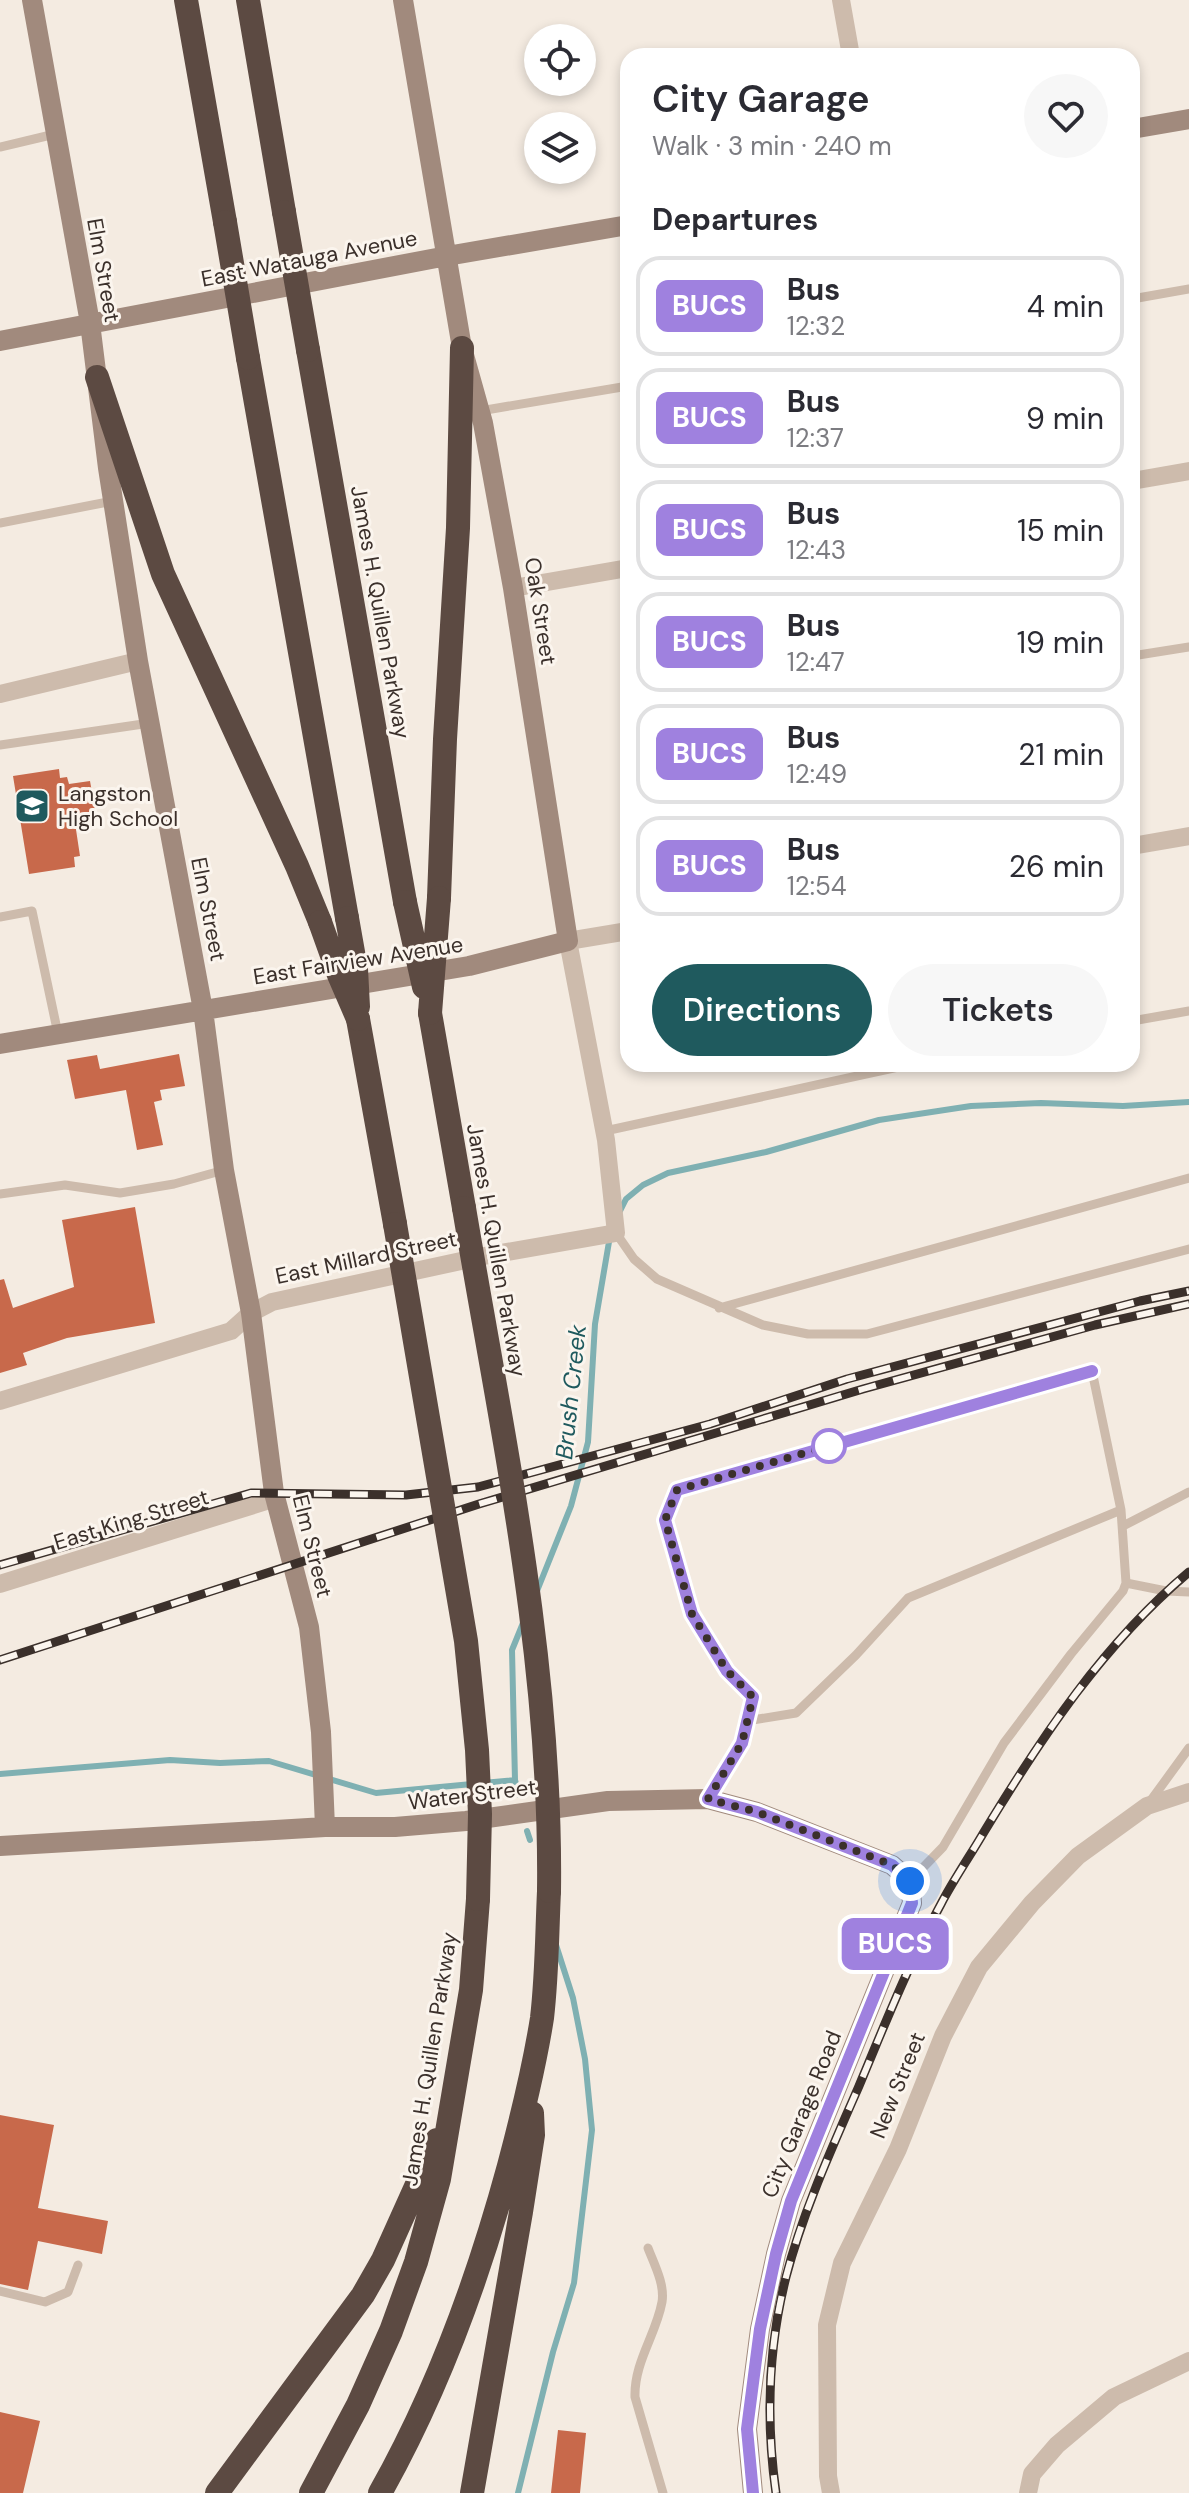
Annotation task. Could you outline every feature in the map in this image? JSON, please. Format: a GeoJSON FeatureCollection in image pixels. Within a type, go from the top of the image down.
{"type":"FeatureCollection","features":[{"type":"Feature","properties":{"kind":"highway","name":"James H. Quillen Parkway"},"geometry":{"type":"LineString","coordinates":[[248,0],[405,902],[430,1013],[464,1208],[530,1606],[546,1754],[549,1891],[542,2015],[531,2083],[490,2235],[467,2303],[440,2371],[380,2493]]}},
{"type":"Feature","properties":{"kind":"highway","name":"James H. Quillen Parkway"},"geometry":{"type":"LineString","coordinates":[[186,1],[356,969],[358,1019],[466,1641],[477,1750],[480,1814],[478,1899],[471,1990],[439,2179],[416,2262],[391,2331],[358,2405],[311,2493]]}},
{"type":"Feature","properties":{"kind":"highway"},"geometry":{"type":"LineString","coordinates":[[430,1013],[458,528],[462,348]]}},
{"type":"Feature","properties":{"kind":"highway"},"geometry":{"type":"LineString","coordinates":[[97,377],[163,574],[297,866],[358,1019]]}},
{"type":"Feature","properties":{"kind":"highway"},"geometry":{"type":"LineString","coordinates":[[472,2493],[533,2135],[531,2083]]}},
{"type":"Feature","properties":{"kind":"highway"},"geometry":{"type":"LineString","coordinates":[[217,2493],[363,2295],[383,2260],[448,2116]]}},
{"type":"Feature","properties":{"kind":"street","name":"Elm Street"},"geometry":{"type":"LineString","coordinates":[[32,0],[90,323],[138,661],[203,1010],[224,1170],[251,1313],[276,1498],[309,1627],[321,1732],[325,1827]]}},
{"type":"Feature","properties":{"kind":"street","name":"Oak Street"},"geometry":{"type":"LineString","coordinates":[[403,0],[462,348],[480,411],[513,588],[568,941],[605,1131],[616,1233]]}},
{"type":"Feature","properties":{"kind":"street"},"geometry":{"type":"LineString","coordinates":[[841,0],[850,48]]}},
{"type":"Feature","properties":{"kind":"street"},"geometry":{"type":"LineString","coordinates":[[1140,128],[1189,119]]}},
{"type":"Feature","properties":{"kind":"street","name":"East Watauga Avenue"},"geometry":{"type":"LineString","coordinates":[[0,341],[620,226]]}},
{"type":"Feature","properties":{"kind":"street"},"geometry":{"type":"LineString","coordinates":[[1140,480],[1189,471]]}},
{"type":"Feature","properties":{"kind":"street"},"geometry":{"type":"LineString","coordinates":[[513,588],[620,569]]}},
{"type":"Feature","properties":{"kind":"street"},"geometry":{"type":"LineString","coordinates":[[0,694],[138,661]]}},
{"type":"Feature","properties":{"kind":"street"},"geometry":{"type":"LineString","coordinates":[[1140,845],[1189,836]]}},
{"type":"Feature","properties":{"kind":"street","name":"East Fairview Avenue"},"geometry":{"type":"LineString","coordinates":[[0,1044],[469,966],[568,941],[620,932]]}},
{"type":"Feature","properties":{"kind":"street","name":"East Millard Street"},"geometry":{"type":"LineString","coordinates":[[0,1401],[231,1331],[251,1313],[272,1302],[388,1276],[616,1233]]}},
{"type":"Feature","properties":{"kind":"street","name":"East King Street"},"geometry":{"type":"LineString","coordinates":[[0,1584],[276,1498]]}},
{"type":"Feature","properties":{"kind":"street","name":"New Street"},"geometry":{"type":"LineString","coordinates":[[831,2493],[827,2325],[842,2263],[898,2149],[943,2036],[979,1967],[1032,1903],[1078,1856],[1147,1806],[1189,1792]]}},
{"type":"Feature","properties":{"kind":"street","name":"Water Street"},"geometry":{"type":"LineString","coordinates":[[0,1846],[325,1827],[395,1827],[608,1801],[708,1799],[757,1812],[892,1865],[910,1881]]}},
{"type":"Feature","properties":{"kind":"street","name":"City Garage Road"},"geometry":{"type":"LineString","coordinates":[[753,2493],[747,2429],[760,2329],[776,2254],[791,2201],[912,1903],[910,1881]]}},
{"type":"Feature","properties":{"kind":"street"},"geometry":{"type":"LineString","coordinates":[[1028,2493],[1032,2474],[1057,2445],[1114,2397],[1189,2361]]}},
{"type":"Feature","properties":{"kind":"lane"},"geometry":{"type":"LineString","coordinates":[[0,144],[56,134]]}},
{"type":"Feature","properties":{"kind":"lane"},"geometry":{"type":"LineString","coordinates":[[1140,298],[1189,289]]}},
{"type":"Feature","properties":{"kind":"lane"},"geometry":{"type":"LineString","coordinates":[[480,411],[620,387]]}},
{"type":"Feature","properties":{"kind":"lane"},"geometry":{"type":"LineString","coordinates":[[0,523],[113,501]]}},
{"type":"Feature","properties":{"kind":"lane"},"geometry":{"type":"LineString","coordinates":[[1140,655],[1189,647]]}},
{"type":"Feature","properties":{"kind":"lane"},"geometry":{"type":"LineString","coordinates":[[0,745],[150,723]]}},
{"type":"Feature","properties":{"kind":"lane"},"geometry":{"type":"LineString","coordinates":[[0,917],[32,911],[58,1034]]}},
{"type":"Feature","properties":{"kind":"lane"},"geometry":{"type":"LineString","coordinates":[[1140,1020],[1189,1011]]}},
{"type":"Feature","properties":{"kind":"lane"},"geometry":{"type":"LineString","coordinates":[[605,1131],[875,1072]]}},
{"type":"Feature","properties":{"kind":"lane"},"geometry":{"type":"LineString","coordinates":[[0,1194],[65,1185],[120,1193],[174,1184],[224,1170]]}},
{"type":"Feature","properties":{"kind":"lane"},"geometry":{"type":"LineString","coordinates":[[719,1308],[1189,1178]]}},
{"type":"Feature","properties":{"kind":"lane"},"geometry":{"type":"LineString","coordinates":[[616,1233],[634,1259],[657,1279],[763,1325],[808,1334],[867,1334],[1189,1249]]}},
{"type":"Feature","properties":{"kind":"lane"},"geometry":{"type":"LineString","coordinates":[[708,1799],[742,1743],[753,1697],[727,1671],[692,1614],[665,1520],[677,1490],[1092,1371],[1121,1510],[1126,1583],[1123,1591],[1004,1743],[943,1847],[910,1881]]}},
{"type":"Feature","properties":{"kind":"lane"},"geometry":{"type":"LineString","coordinates":[[1123,1526],[1189,1492]]}},
{"type":"Feature","properties":{"kind":"lane"},"geometry":{"type":"LineString","coordinates":[[746,1721],[796,1713],[856,1655],[908,1598],[1121,1510]]}},
{"type":"Feature","properties":{"kind":"lane"},"geometry":{"type":"LineString","coordinates":[[1126,1583],[1189,1592]]}},
{"type":"Feature","properties":{"kind":"lane"},"geometry":{"type":"LineString","coordinates":[[1147,1806],[1189,1748]]}},
{"type":"Feature","properties":{"kind":"lane"},"geometry":{"type":"LineString","coordinates":[[648,2248],[662,2291],[662,2302],[634,2382],[635,2397],[663,2493]]}},
{"type":"Feature","properties":{"kind":"lane"},"geometry":{"type":"LineString","coordinates":[[0,2291],[45,2302],[68,2292],[78,2265]]}},
{"type":"Feature","properties":{"kind":"building"},"geometry":{"type":"Polygon","coordinates":[[[59,769],[60,778],[67,777],[69,784],[90,781],[97,820],[75,823],[80,856],[74,857],[75,867],[29,874],[13,776],[59,769]]]}},
{"type":"Feature","properties":{"kind":"building"},"geometry":{"type":"Polygon","coordinates":[[[179,1054],[185,1086],[160,1090],[162,1100],[154,1102],[163,1145],[137,1150],[126,1090],[75,1099],[67,1060],[97,1055],[100,1069],[179,1054]]]}},
{"type":"Feature","properties":{"kind":"building"},"geometry":{"type":"Polygon","coordinates":[[[135,1207],[155,1323],[67,1338],[23,1353],[27,1365],[0,1373],[0,1280],[4,1279],[13,1308],[74,1287],[62,1220],[135,1207]]]}},
{"type":"Feature","properties":{"kind":"building"},"geometry":{"type":"Polygon","coordinates":[[[0,2115],[54,2125],[38,2208],[108,2221],[102,2254],[38,2241],[28,2290],[0,2284],[0,2115]]]}},
{"type":"Feature","properties":{"kind":"building"},"geometry":{"type":"Polygon","coordinates":[[[0,2412],[40,2421],[23,2493],[0,2493],[0,2412]]]}},
{"type":"Feature","properties":{"kind":"building"},"geometry":{"type":"Polygon","coordinates":[[[558,2430],[586,2433],[580,2493],[551,2493],[558,2430]]]}},
{"type":"Feature","properties":{"kind":"waterway","name":"Brush Creek"},"geometry":{"type":"LineString","coordinates":[[620,1211],[626,1199],[643,1185],[668,1173],[766,1152],[879,1120],[971,1106],[1041,1103],[1123,1106],[1189,1102]]}},
{"type":"Feature","properties":{"kind":"waterway","name":"Brush Creek"},"geometry":{"type":"LineString","coordinates":[[537,1591],[571,1506],[588,1442],[595,1324],[610,1236]]}},
{"type":"Feature","properties":{"kind":"waterway","name":"Brush Creek"},"geometry":{"type":"LineString","coordinates":[[519,1795],[515,1780],[512,1650],[523,1623]]}},
{"type":"Feature","properties":{"kind":"waterway","name":"Brush Creek"},"geometry":{"type":"LineString","coordinates":[[0,1774],[170,1760],[220,1763],[269,1761],[376,1793],[472,1784]]}},
{"type":"Feature","properties":{"kind":"waterway","name":"Brush Creek"},"geometry":{"type":"LineString","coordinates":[[483,1783],[515,1780]]}},
{"type":"Feature","properties":{"kind":"waterway"},"geometry":{"type":"LineString","coordinates":[[527,1831],[530,1840]]}},
{"type":"Feature","properties":{"kind":"waterway"},"geometry":{"type":"LineString","coordinates":[[518,2493],[553,2352],[574,2283],[592,2130],[585,2059],[573,1998],[556,1945]]}},
{"type":"Feature","properties":{"kind":"railway"},"geometry":{"type":"LineString","coordinates":[[0,1565],[251,1493],[406,1495],[478,1487],[710,1424],[847,1379],[1140,1301],[1189,1291]]}},
{"type":"Feature","properties":{"kind":"railway"},"geometry":{"type":"LineString","coordinates":[[0,1660],[479,1504],[863,1389],[1095,1325],[1189,1304]]}},
{"type":"Feature","properties":{"kind":"railway"},"geometry":{"type":"LineString","coordinates":[[776,2493],[770,2385],[775,2331],[786,2277],[819,2180],[908,1971],[951,1886],[1052,1727],[1129,1629],[1189,1572]]}},
{"type":"Feature","properties":{"kind":"bus line","name":"BUCS"},"geometry":{"type":"LineString","coordinates":[[753,2493],[747,2429],[760,2329],[776,2254],[791,2201],[912,1903],[910,1881],[892,1865],[757,1812],[708,1799],[742,1743],[753,1697],[727,1671],[692,1614],[665,1520],[677,1490],[1092,1371]]}},
{"type":"Feature","properties":{"kind":"place","name":"Langston High School"},"geometry":{"type":"Point","coordinates":[32,806]}},
{"type":"Feature","properties":{"kind":"route"},"geometry":{"type":"LineString","coordinates":[[829,1446],[677,1490],[665,1520],[692,1614],[727,1671],[753,1697],[742,1743],[708,1799],[757,1812],[892,1865],[910,1881]]}}]}
